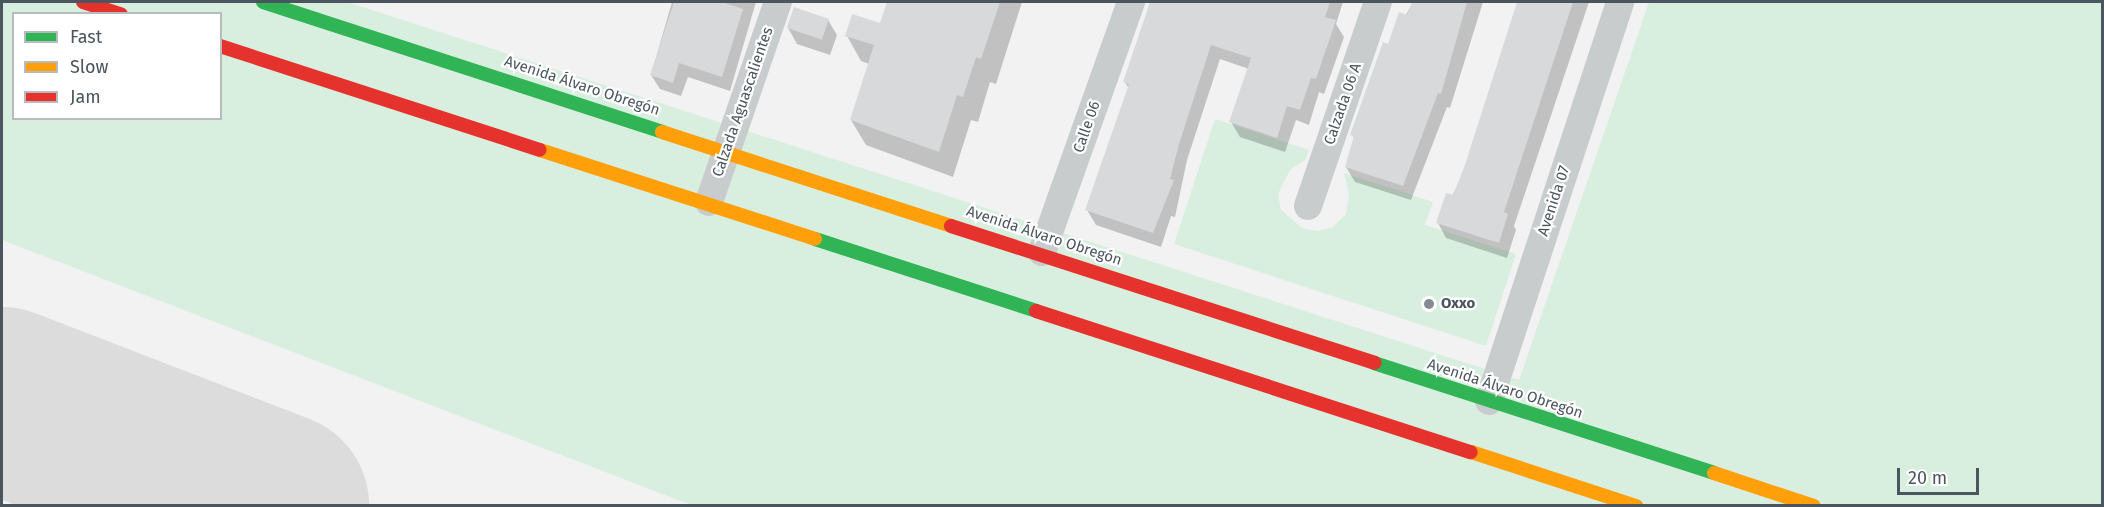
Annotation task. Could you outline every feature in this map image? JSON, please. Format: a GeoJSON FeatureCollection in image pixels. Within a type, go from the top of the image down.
{"type":"FeatureCollection","features":[{"type":"Feature","properties":{"kind":"main road"},"geometry":{"type":"LineString","coordinates":[[83,2],[115,12]]}},
{"type":"Feature","properties":{"kind":"main road","name":"Avenida Álvaro Obregón"},"geometry":{"type":"LineString","coordinates":[[263,2],[1042,252],[1489,401],[1814,506]]}},
{"type":"Feature","properties":{"kind":"main road"},"geometry":{"type":"LineString","coordinates":[[222,47],[709,202],[1636,506]]}},
{"type":"Feature","properties":{"kind":"street","name":"Calzada Aguascalientes"},"geometry":{"type":"LineString","coordinates":[[709,202],[778,2]]}},
{"type":"Feature","properties":{"kind":"street","name":"Calle 06"},"geometry":{"type":"LineString","coordinates":[[1042,252],[1131,2]]}},
{"type":"Feature","properties":{"kind":"street","name":"Calzada 06 A"},"geometry":{"type":"LineString","coordinates":[[1308,206],[1378,2]]}},
{"type":"Feature","properties":{"kind":"street","name":"Avenida 07"},"geometry":{"type":"LineString","coordinates":[[1489,401],[1620,2]]}},
{"type":"Feature","properties":{"kind":"green space"},"geometry":{"type":"Polygon","coordinates":[[[2,2],[347,2],[1519,380],[1649,2],[2102,2],[2102,505],[691,505],[2,240],[2,2]]]}},
{"type":"Feature","properties":{"kind":"green space"},"geometry":{"type":"Polygon","coordinates":[[[1215,119],[1309,150],[1305,160],[1290,170],[1278,194],[1281,210],[1302,228],[1318,231],[1333,227],[1346,214],[1349,194],[1344,173],[1433,202],[1425,225],[1516,254],[1486,346],[1174,244],[1215,119]]]}},
{"type":"Feature","properties":{"kind":"building"},"geometry":{"type":"Polygon","coordinates":[[[674,2],[722,2],[743,9],[722,77],[679,63],[673,83],[650,75],[674,2]]]}},
{"type":"Feature","properties":{"kind":"building"},"geometry":{"type":"Polygon","coordinates":[[[887,2],[1000,2],[981,59],[976,57],[963,97],[957,95],[939,152],[850,120],[874,45],[845,36],[852,14],[880,23],[887,2]]]}},
{"type":"Feature","properties":{"kind":"building"},"geometry":{"type":"Polygon","coordinates":[[[1150,2],[1330,2],[1325,17],[1336,20],[1316,79],[1311,78],[1300,110],[1287,106],[1277,138],[1229,122],[1251,58],[1211,45],[1179,144],[1170,179],[1174,180],[1153,233],[1085,210],[1129,84],[1123,82],[1150,2]]]}},
{"type":"Feature","properties":{"kind":"building"},"geometry":{"type":"Polygon","coordinates":[[[1412,2],[1467,2],[1441,94],[1438,93],[1403,186],[1345,167],[1354,136],[1350,135],[1383,42],[1388,44],[1399,12],[1407,15],[1412,2]]]}},
{"type":"Feature","properties":{"kind":"building"},"geometry":{"type":"Polygon","coordinates":[[[1517,2],[1573,2],[1504,212],[1508,214],[1499,243],[1436,223],[1446,193],[1453,195],[1464,168],[1517,2]]]}},
{"type":"Feature","properties":{"kind":"building"},"geometry":{"type":"Polygon","coordinates":[[[794,7],[829,19],[822,40],[787,28],[794,7]]]}},
{"type":"Feature","properties":{"kind":"runway"},"geometry":{"type":"LineString","coordinates":[[2,400],[276,506]]}},
{"type":"Feature","properties":{"kind":"traffic: fast"},"geometry":{"type":"LineString","coordinates":[[263,2],[662,132]]}},
{"type":"Feature","properties":{"kind":"traffic: fast"},"geometry":{"type":"LineString","coordinates":[[815,239],[1036,311]]}},
{"type":"Feature","properties":{"kind":"traffic: fast"},"geometry":{"type":"LineString","coordinates":[[1374,363],[1714,473]]}},
{"type":"Feature","properties":{"kind":"traffic: slow"},"geometry":{"type":"LineString","coordinates":[[662,132],[951,226]]}},
{"type":"Feature","properties":{"kind":"traffic: slow"},"geometry":{"type":"LineString","coordinates":[[540,150],[815,239]]}},
{"type":"Feature","properties":{"kind":"traffic: slow"},"geometry":{"type":"LineString","coordinates":[[1471,452],[1636,506]]}},
{"type":"Feature","properties":{"kind":"traffic: slow"},"geometry":{"type":"LineString","coordinates":[[1714,473],[1814,506]]}},
{"type":"Feature","properties":{"kind":"traffic: jam"},"geometry":{"type":"LineString","coordinates":[[83,2],[115,12]]}},
{"type":"Feature","properties":{"kind":"traffic: jam"},"geometry":{"type":"LineString","coordinates":[[222,47],[540,150]]}},
{"type":"Feature","properties":{"kind":"traffic: jam"},"geometry":{"type":"LineString","coordinates":[[951,226],[1374,363]]}},
{"type":"Feature","properties":{"kind":"traffic: jam"},"geometry":{"type":"LineString","coordinates":[[1036,311],[1471,452]]}},
{"type":"Feature","properties":{"kind":"place","name":"Oxxo"},"geometry":{"type":"Point","coordinates":[1429,304]}}]}
